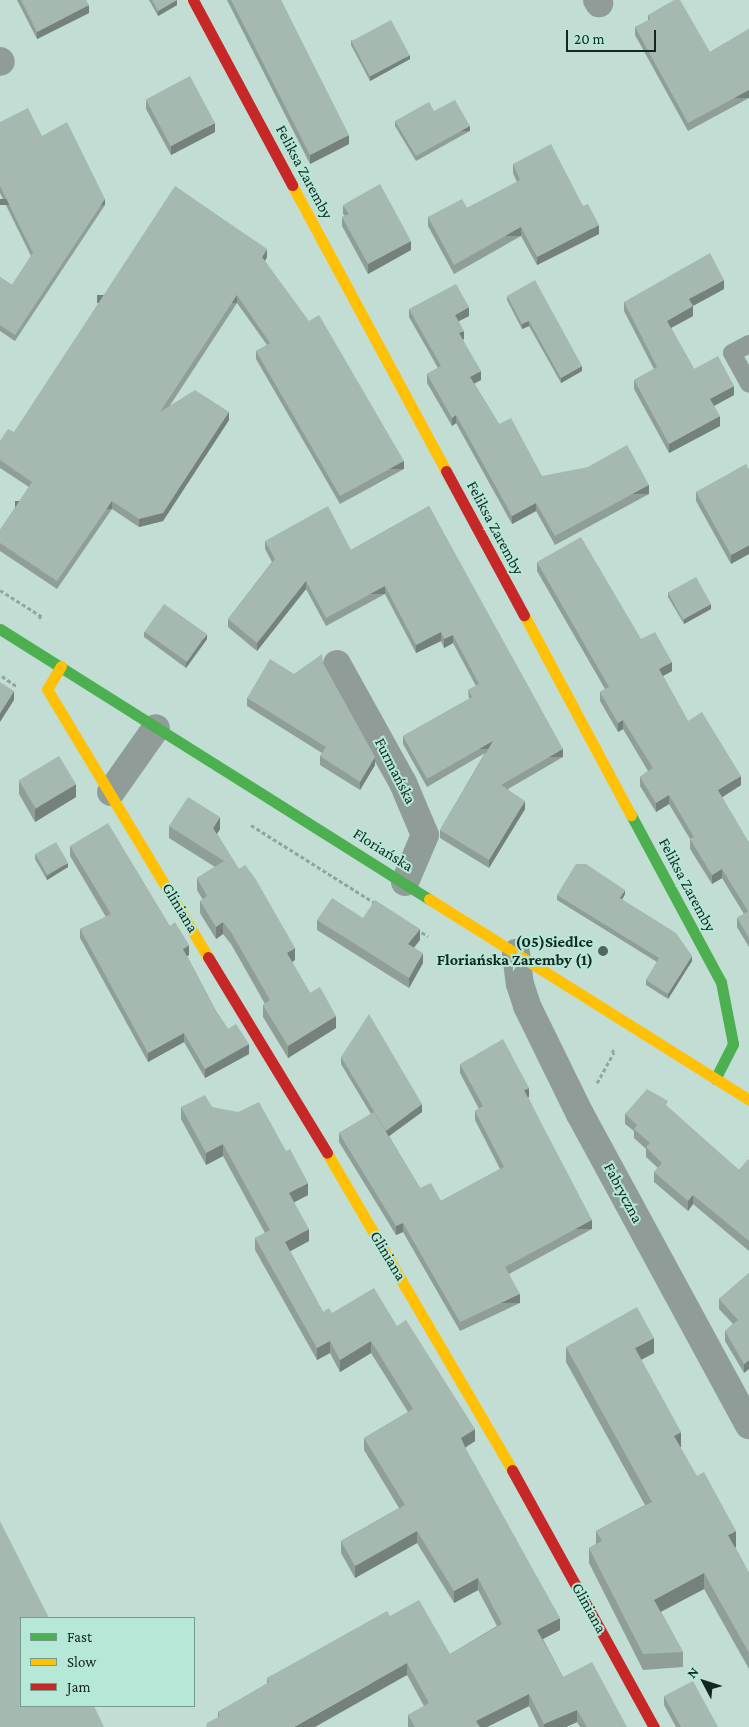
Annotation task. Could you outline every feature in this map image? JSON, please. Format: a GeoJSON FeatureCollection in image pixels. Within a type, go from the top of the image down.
{"type":"FeatureCollection","features":[{"type":"Feature","properties":{"kind":"street","name":"Feliksa Zaremby"},"geometry":{"type":"LineString","coordinates":[[193,0],[721,982],[733,1044],[715,1079]]}},
{"type":"Feature","properties":{"kind":"street","name":"Floriańska"},"geometry":{"type":"LineString","coordinates":[[0,629],[749,1100]]}},
{"type":"Feature","properties":{"kind":"street","name":"Furmańska"},"geometry":{"type":"LineString","coordinates":[[337,664],[403,784],[425,835],[404,882]]}},
{"type":"Feature","properties":{"kind":"street","name":"Gliniana"},"geometry":{"type":"LineString","coordinates":[[61,666],[47,689],[111,792],[404,1282],[533,1506],[654,1727]]}},
{"type":"Feature","properties":{"kind":"street"},"geometry":{"type":"LineString","coordinates":[[111,792],[156,728]]}},
{"type":"Feature","properties":{"kind":"street","name":"Fabryczna"},"geometry":{"type":"LineString","coordinates":[[516,953],[520,984],[531,1014],[580,1114],[749,1425]]}},
{"type":"Feature","properties":{"kind":"lane"},"geometry":{"type":"LineString","coordinates":[[749,344],[732,353],[749,384]]}},
{"type":"Feature","properties":{"kind":"path"},"geometry":{"type":"LineString","coordinates":[[0,590],[41,616]]}},
{"type":"Feature","properties":{"kind":"building"},"geometry":{"type":"Polygon","coordinates":[[[21,0],[86,0],[89,5],[37,32],[21,0]]]}},
{"type":"Feature","properties":{"kind":"building"},"geometry":{"type":"Polygon","coordinates":[[[152,0],[177,0],[158,11],[152,0]]]}},
{"type":"Feature","properties":{"kind":"building"},"geometry":{"type":"Polygon","coordinates":[[[231,0],[281,0],[349,135],[310,155],[231,0]]]}},
{"type":"Feature","properties":{"kind":"building"},"geometry":{"type":"Polygon","coordinates":[[[674,0],[680,0],[710,52],[749,29],[749,90],[688,123],[635,27],[650,19],[648,15],[674,0]]]}},
{"type":"Feature","properties":{"kind":"building"},"geometry":{"type":"Polygon","coordinates":[[[391,20],[410,55],[370,76],[351,41],[391,20]]]}},
{"type":"Feature","properties":{"kind":"building"},"geometry":{"type":"Polygon","coordinates":[[[190,76],[215,123],[171,146],[146,99],[190,76]]]}},
{"type":"Feature","properties":{"kind":"building"},"geometry":{"type":"Polygon","coordinates":[[[455,100],[470,126],[416,156],[395,121],[429,102],[434,111],[455,100]]]}},
{"type":"Feature","properties":{"kind":"building"},"geometry":{"type":"Polygon","coordinates":[[[28,108],[42,136],[67,122],[105,199],[15,335],[0,325],[0,277],[12,285],[33,253],[0,186],[0,122],[28,108]]]}},
{"type":"Feature","properties":{"kind":"building"},"geometry":{"type":"Polygon","coordinates":[[[551,144],[583,206],[588,204],[599,225],[537,257],[521,227],[454,265],[428,217],[462,199],[467,208],[520,180],[513,164],[551,144]]]}},
{"type":"Feature","properties":{"kind":"building"},"geometry":{"type":"Polygon","coordinates":[[[380,184],[411,241],[368,264],[342,217],[349,214],[343,205],[380,184]]]}},
{"type":"Feature","properties":{"kind":"building"},"geometry":{"type":"Polygon","coordinates":[[[175,186],[267,249],[262,257],[309,321],[319,315],[404,461],[340,496],[256,351],[270,343],[237,295],[160,412],[195,390],[229,412],[163,513],[139,519],[112,501],[57,581],[0,543],[0,530],[32,482],[0,460],[0,441],[8,429],[14,432],[175,186]]]}},
{"type":"Feature","properties":{"kind":"building"},"geometry":{"type":"Polygon","coordinates":[[[710,253],[724,280],[689,299],[693,306],[667,321],[694,369],[718,356],[734,386],[710,399],[720,416],[669,444],[634,380],[657,367],[624,302],[710,253]]]}},
{"type":"Feature","properties":{"kind":"building"},"geometry":{"type":"Polygon","coordinates":[[[535,280],[582,366],[561,378],[529,321],[522,324],[507,296],[535,280]]]}},
{"type":"Feature","properties":{"kind":"building"},"geometry":{"type":"Polygon","coordinates":[[[456,284],[469,307],[455,315],[464,331],[459,333],[481,371],[470,377],[499,424],[511,418],[542,476],[588,467],[627,445],[649,485],[555,536],[536,503],[512,516],[456,415],[452,418],[427,374],[441,366],[409,309],[456,284]]]}},
{"type":"Feature","properties":{"kind":"building"},"geometry":{"type":"Polygon","coordinates":[[[746,464],[749,469],[749,545],[731,555],[696,492],[746,464]]]}},
{"type":"Feature","properties":{"kind":"building"},"geometry":{"type":"Polygon","coordinates":[[[328,506],[351,550],[429,506],[563,749],[501,785],[525,801],[489,860],[440,830],[493,741],[427,779],[403,736],[472,697],[468,690],[479,684],[453,635],[444,639],[441,632],[416,645],[385,586],[326,618],[306,581],[257,643],[228,619],[275,559],[265,541],[328,506]]]}},
{"type":"Feature","properties":{"kind":"building"},"geometry":{"type":"Polygon","coordinates":[[[581,537],[641,639],[655,632],[672,662],[659,669],[688,721],[702,712],[741,776],[718,790],[749,843],[749,938],[737,918],[748,911],[722,869],[712,875],[690,839],[694,837],[669,795],[656,803],[640,777],[653,768],[623,720],[618,723],[600,692],[609,687],[537,562],[581,537]]]}},
{"type":"Feature","properties":{"kind":"building"},"geometry":{"type":"Polygon","coordinates":[[[696,577],[711,604],[683,620],[668,593],[696,577]]]}},
{"type":"Feature","properties":{"kind":"building"},"geometry":{"type":"Polygon","coordinates":[[[164,604],[207,634],[187,662],[144,632],[164,604]]]}},
{"type":"Feature","properties":{"kind":"building"},"geometry":{"type":"Polygon","coordinates":[[[322,654],[323,663],[375,757],[360,782],[320,756],[326,747],[247,698],[270,659],[294,674],[322,654]]]}},
{"type":"Feature","properties":{"kind":"building"},"geometry":{"type":"Polygon","coordinates":[[[0,682],[14,691],[0,713],[0,682]]]}},
{"type":"Feature","properties":{"kind":"building"},"geometry":{"type":"Polygon","coordinates":[[[59,756],[76,784],[36,808],[19,780],[59,756]]]}},
{"type":"Feature","properties":{"kind":"building"},"geometry":{"type":"Polygon","coordinates":[[[188,797],[220,817],[213,828],[239,869],[245,865],[255,878],[295,948],[287,953],[310,993],[320,987],[336,1016],[288,1046],[263,1005],[270,1000],[231,932],[223,922],[216,927],[200,901],[207,896],[197,878],[224,861],[169,826],[188,797]]]}},
{"type":"Feature","properties":{"kind":"building"},"geometry":{"type":"Polygon","coordinates":[[[108,823],[170,926],[175,922],[189,945],[183,949],[216,1011],[228,1029],[236,1024],[249,1044],[205,1069],[184,1033],[148,1053],[80,929],[111,914],[70,846],[108,823]]]}},
{"type":"Feature","properties":{"kind":"building"},"geometry":{"type":"Polygon","coordinates":[[[56,842],[68,863],[47,875],[35,854],[56,842]]]}},
{"type":"Feature","properties":{"kind":"building"},"geometry":{"type":"Polygon","coordinates":[[[576,864],[586,864],[625,890],[620,898],[676,933],[692,956],[668,994],[646,980],[659,958],[557,895],[576,864]]]}},
{"type":"Feature","properties":{"kind":"building"},"geometry":{"type":"Polygon","coordinates":[[[332,898],[363,918],[375,900],[420,929],[408,944],[423,953],[409,978],[317,920],[332,898]]]}},
{"type":"Feature","properties":{"kind":"building"},"geometry":{"type":"Polygon","coordinates":[[[369,1014],[422,1104],[386,1131],[341,1057],[369,1014]]]}},
{"type":"Feature","properties":{"kind":"building"},"geometry":{"type":"Polygon","coordinates":[[[503,1039],[529,1088],[524,1090],[592,1220],[505,1267],[520,1294],[460,1322],[403,1223],[396,1226],[339,1133],[374,1112],[420,1188],[431,1183],[441,1201],[504,1167],[475,1111],[483,1106],[460,1064],[503,1039]]]}},
{"type":"Feature","properties":{"kind":"building"},"geometry":{"type":"Polygon","coordinates":[[[647,1089],[668,1101],[666,1105],[739,1170],[749,1160],[749,1241],[693,1195],[688,1201],[654,1172],[662,1163],[646,1147],[650,1143],[634,1129],[637,1125],[625,1114],[647,1089]]]}},
{"type":"Feature","properties":{"kind":"building"},"geometry":{"type":"Polygon","coordinates":[[[205,1095],[212,1107],[238,1112],[259,1102],[286,1151],[290,1149],[308,1183],[289,1193],[309,1229],[285,1242],[323,1312],[329,1308],[332,1313],[374,1288],[397,1326],[406,1320],[475,1429],[461,1438],[465,1447],[560,1618],[537,1630],[563,1677],[592,1662],[627,1727],[587,1727],[577,1710],[544,1724],[529,1694],[476,1721],[480,1727],[415,1727],[408,1715],[429,1703],[407,1663],[294,1727],[206,1727],[207,1723],[220,1716],[218,1712],[269,1682],[267,1678],[387,1611],[390,1616],[419,1600],[450,1654],[502,1624],[478,1578],[454,1591],[417,1531],[355,1566],[341,1541],[405,1505],[364,1438],[413,1409],[371,1341],[340,1360],[330,1341],[317,1348],[255,1238],[270,1230],[223,1144],[206,1153],[181,1107],[205,1095]]]}},
{"type":"Feature","properties":{"kind":"building"},"geometry":{"type":"Polygon","coordinates":[[[749,1273],[749,1360],[744,1364],[725,1331],[738,1320],[719,1299],[749,1273]]]}},
{"type":"Feature","properties":{"kind":"building"},"geometry":{"type":"Polygon","coordinates":[[[637,1307],[654,1338],[635,1348],[681,1432],[674,1436],[697,1476],[704,1472],[736,1531],[728,1535],[749,1573],[749,1653],[704,1573],[654,1600],[683,1652],[643,1654],[589,1548],[602,1541],[596,1531],[652,1502],[566,1347],[637,1307]]]}},
{"type":"Feature","properties":{"kind":"building"},"geometry":{"type":"Polygon","coordinates":[[[0,1521],[48,1617],[20,1617],[20,1707],[94,1707],[104,1727],[0,1727],[0,1521]]]}},
{"type":"Feature","properties":{"kind":"building"},"geometry":{"type":"Polygon","coordinates":[[[693,1681],[718,1727],[681,1727],[664,1696],[693,1681]]]}},
{"type":"Feature","properties":{"kind":"traffic: fast"},"geometry":{"type":"LineString","coordinates":[[0,629],[429,899]]}},
{"type":"Feature","properties":{"kind":"traffic: fast"},"geometry":{"type":"LineString","coordinates":[[631,815],[721,982],[733,1044],[715,1079]]}},
{"type":"Feature","properties":{"kind":"traffic: slow"},"geometry":{"type":"LineString","coordinates":[[292,185],[446,471]]}},
{"type":"Feature","properties":{"kind":"traffic: slow"},"geometry":{"type":"LineString","coordinates":[[524,615],[631,815]]}},
{"type":"Feature","properties":{"kind":"traffic: slow"},"geometry":{"type":"LineString","coordinates":[[61,666],[47,689],[208,957]]}},
{"type":"Feature","properties":{"kind":"traffic: slow"},"geometry":{"type":"LineString","coordinates":[[429,899],[749,1100]]}},
{"type":"Feature","properties":{"kind":"traffic: slow"},"geometry":{"type":"LineString","coordinates":[[327,1153],[512,1470]]}},
{"type":"Feature","properties":{"kind":"traffic: jam"},"geometry":{"type":"LineString","coordinates":[[193,0],[292,185]]}},
{"type":"Feature","properties":{"kind":"traffic: jam"},"geometry":{"type":"LineString","coordinates":[[446,471],[524,615]]}},
{"type":"Feature","properties":{"kind":"traffic: jam"},"geometry":{"type":"LineString","coordinates":[[208,957],[327,1153]]}},
{"type":"Feature","properties":{"kind":"traffic: jam"},"geometry":{"type":"LineString","coordinates":[[512,1470],[654,1727]]}},
{"type":"Feature","properties":{"kind":"place","name":"(05)Siedlce Floriańska Zaremby (1)"},"geometry":{"type":"Point","coordinates":[603,951]}}]}
